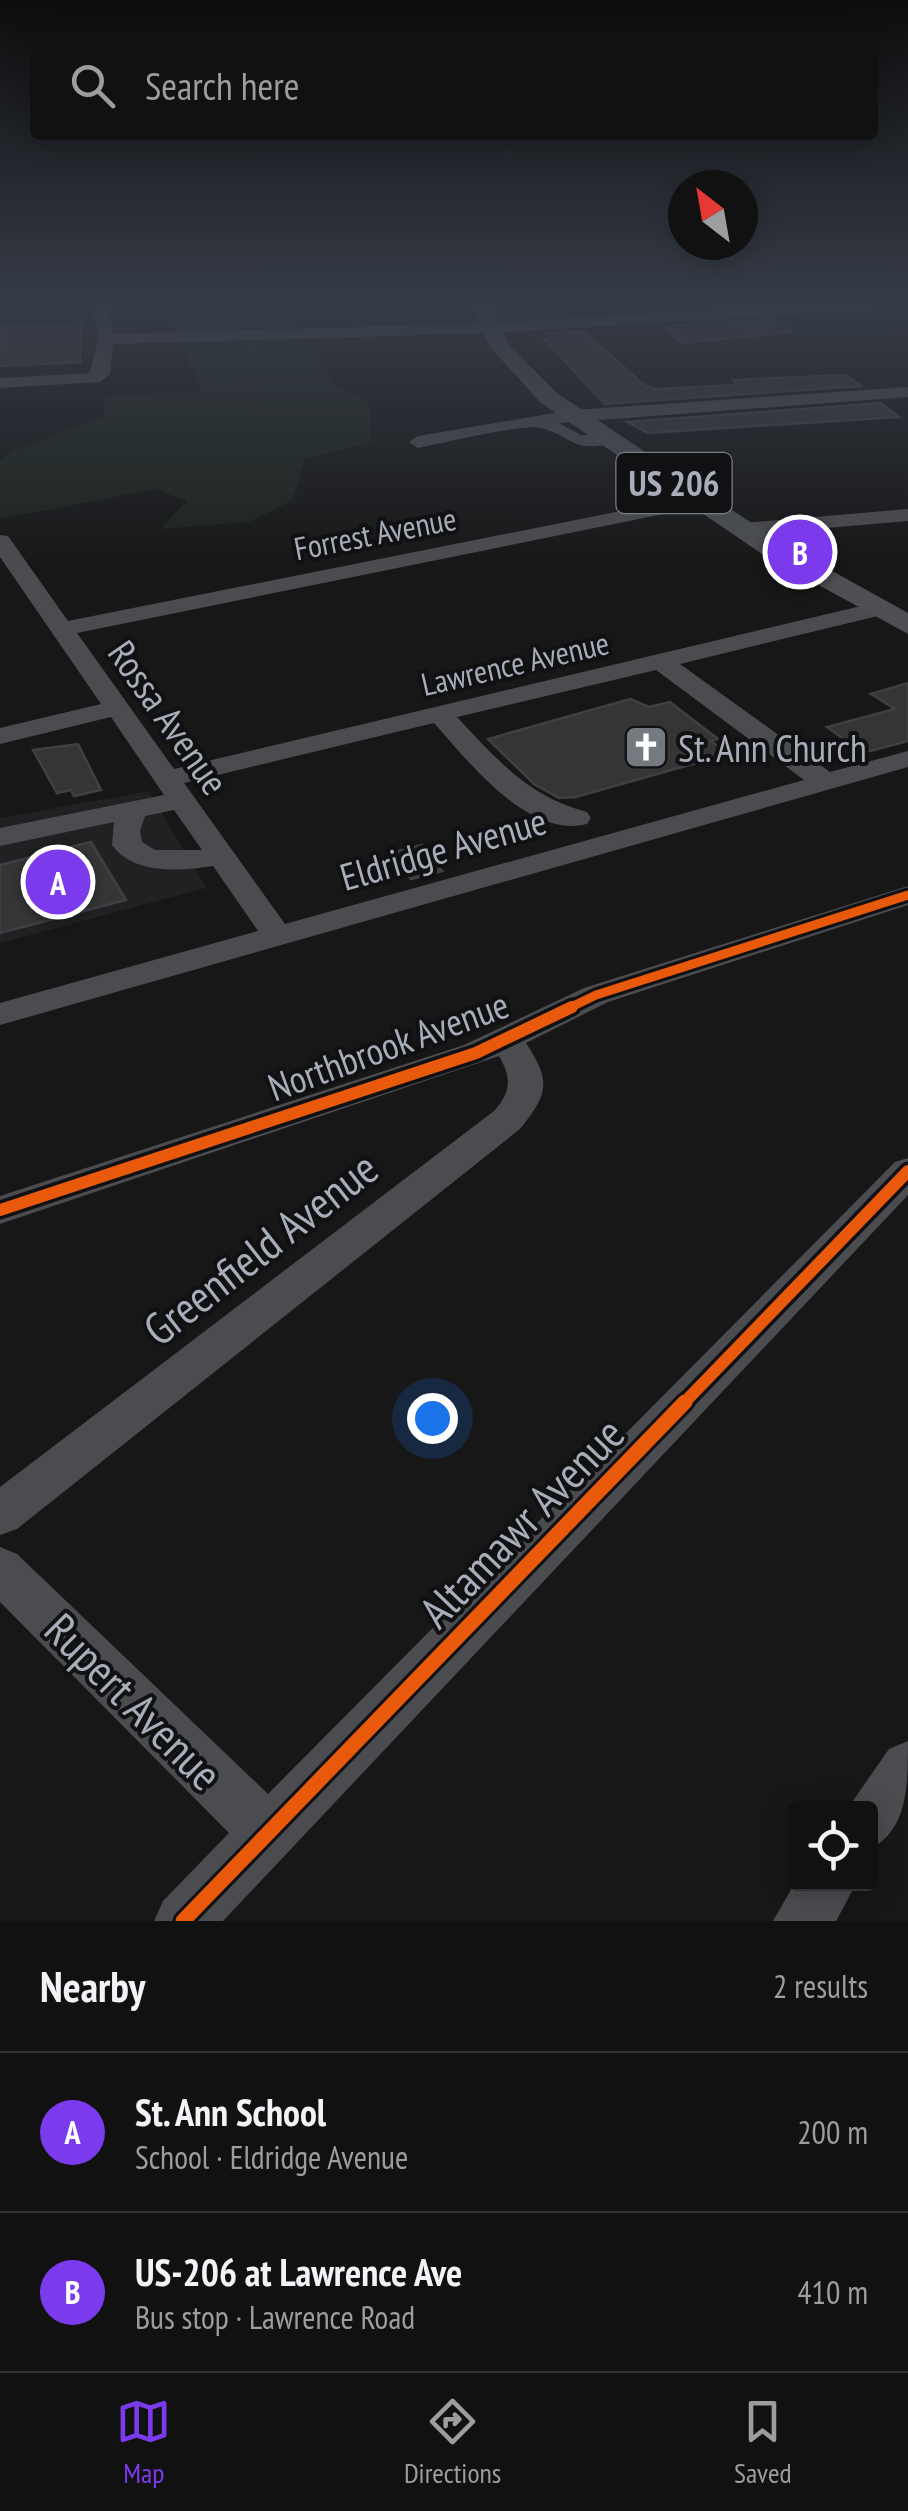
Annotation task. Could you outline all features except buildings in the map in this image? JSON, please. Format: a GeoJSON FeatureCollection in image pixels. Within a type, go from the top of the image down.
{"type":"FeatureCollection","features":[{"type":"Feature","properties":{"kind":"main road","name":"US 206"},"geometry":{"type":"LineString","coordinates":[[541,388],[573,415],[743,530],[908,626]]}},
{"type":"Feature","properties":{"kind":"street"},"geometry":{"type":"LineString","coordinates":[[418,442],[573,415],[908,392]]}},
{"type":"Feature","properties":{"kind":"street"},"geometry":{"type":"LineString","coordinates":[[542,421],[578,441],[608,438]]}},
{"type":"Feature","properties":{"kind":"street","name":"Forrest Avenue"},"geometry":{"type":"LineString","coordinates":[[61,629],[701,501]]}},
{"type":"Feature","properties":{"kind":"street"},"geometry":{"type":"LineString","coordinates":[[743,530],[908,515]]}},
{"type":"Feature","properties":{"kind":"street","name":"Rossa Avenue"},"geometry":{"type":"LineString","coordinates":[[0,542],[277,936]]}},
{"type":"Feature","properties":{"kind":"street","name":"Lawrence Avenue"},"geometry":{"type":"LineString","coordinates":[[0,837],[68,820],[133,811],[174,789],[440,714],[878,610]]}},
{"type":"Feature","properties":{"kind":"street"},"geometry":{"type":"LineString","coordinates":[[660,662],[825,782]]}},
{"type":"Feature","properties":{"kind":"street"},"geometry":{"type":"LineString","coordinates":[[0,736],[117,708]]}},
{"type":"Feature","properties":{"kind":"street"},"geometry":{"type":"LineString","coordinates":[[440,714],[529,804],[554,815],[577,818]]}},
{"type":"Feature","properties":{"kind":"street","name":"Eldridge Avenue"},"geometry":{"type":"LineString","coordinates":[[0,1014],[908,759]]}},
{"type":"Feature","properties":{"kind":"street"},"geometry":{"type":"LineString","coordinates":[[133,811],[125,824],[126,837],[136,853],[147,859],[178,863],[221,856]]}},
{"type":"Feature","properties":{"kind":"street","name":"Northbrook Avenue"},"geometry":{"type":"LineString","coordinates":[[0,1210],[476,1053],[596,995],[908,895]]}},
{"type":"Feature","properties":{"kind":"street","name":"Greenfield Avenue"},"geometry":{"type":"LineString","coordinates":[[0,1514],[507,1120],[522,1104],[530,1086],[524,1066],[505,1040]]}},
{"type":"Feature","properties":{"kind":"street","name":"Altamawr Avenue"},"geometry":{"type":"LineString","coordinates":[[183,1921],[908,1172]]}},
{"type":"Feature","properties":{"kind":"street","name":"Rupert Avenue"},"geometry":{"type":"LineString","coordinates":[[0,1569],[268,1834]]}},
{"type":"Feature","properties":{"kind":"street"},"geometry":{"type":"LineString","coordinates":[[878,1811],[908,1768]]}},
{"type":"Feature","properties":{"kind":"street"},"geometry":{"type":"LineString","coordinates":[[802,1921],[823,1891]]}},
{"type":"Feature","properties":{"kind":"shaded area"},"geometry":{"type":"Polygon","coordinates":[[[201,388],[338,388],[369,401],[371,442],[305,459],[293,500],[249,522],[160,529],[187,501],[155,489],[0,519],[0,460],[12,451],[104,417],[103,397],[202,391],[201,388]]]}},
{"type":"Feature","properties":{"kind":"shaded area"},"geometry":{"type":"Polygon","coordinates":[[[149,791],[206,888],[0,943],[0,818],[149,791]]]}},
{"type":"Feature","properties":{"kind":"cycle path"},"geometry":{"type":"LineString","coordinates":[[0,1210],[476,1053],[596,995],[908,895]]}},
{"type":"Feature","properties":{"kind":"cycle path"},"geometry":{"type":"LineString","coordinates":[[183,1921],[908,1171]]}},
{"type":"Feature","properties":{"kind":"place","name":"US-206 at Lawrence Ave"},"geometry":{"type":"Point","coordinates":[800,552]}},
{"type":"Feature","properties":{"kind":"place","name":"St. Ann Church"},"geometry":{"type":"Point","coordinates":[646,747]}},
{"type":"Feature","properties":{"kind":"place","name":"St. Ann School"},"geometry":{"type":"Point","coordinates":[58,882]}}]}
